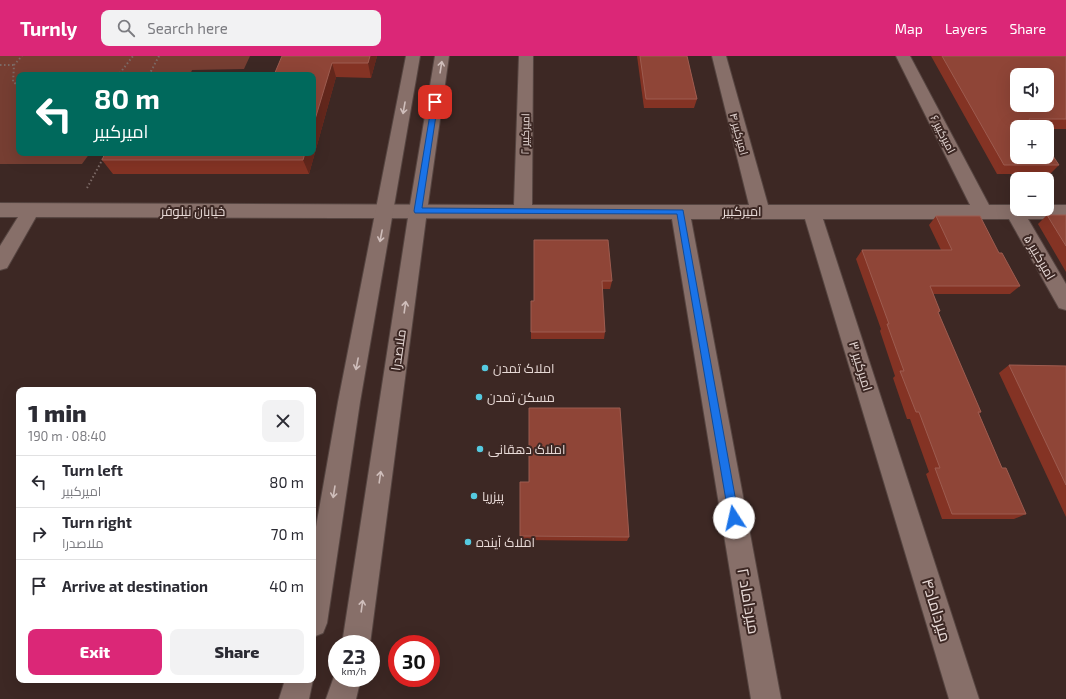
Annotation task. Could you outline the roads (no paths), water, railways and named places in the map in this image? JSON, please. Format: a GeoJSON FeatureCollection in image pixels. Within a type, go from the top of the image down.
{"type":"FeatureCollection","features":[{"type":"Feature","properties":{"kind":"street"},"geometry":{"type":"LineString","coordinates":[[316,605],[349,402],[386,212],[413,56]]}},
{"type":"Feature","properties":{"kind":"street","name":"ملاصدرا"},"geometry":{"type":"LineString","coordinates":[[357,635],[418,211],[442,56]]}},
{"type":"Feature","properties":{"kind":"street","name":"امیرکبیر ۲"},"geometry":{"type":"LineString","coordinates":[[523,211],[526,56]]}},
{"type":"Feature","properties":{"kind":"street","name":"امیرکبیر ۴"},"geometry":{"type":"LineString","coordinates":[[719,56],[760,211]]}},
{"type":"Feature","properties":{"kind":"street","name":"امیرکبیر ۶"},"geometry":{"type":"LineString","coordinates":[[903,56],[983,212]]}},
{"type":"Feature","properties":{"kind":"street","name":"خیابان نیلوفر"},"geometry":{"type":"LineString","coordinates":[[0,210],[418,211]]}},
{"type":"Feature","properties":{"kind":"street"},"geometry":{"type":"LineString","coordinates":[[0,263],[31,210]]}},
{"type":"Feature","properties":{"kind":"street","name":"امیرکبیر"},"geometry":{"type":"LineString","coordinates":[[418,211],[1010,212]]}},
{"type":"Feature","properties":{"kind":"street","name":"میرداماد ۲"},"geometry":{"type":"LineString","coordinates":[[680,212],[766,699]]}},
{"type":"Feature","properties":{"kind":"street","name":"امیرکبیر ۳"},"geometry":{"type":"LineString","coordinates":[[812,212],[909,521]]}},
{"type":"Feature","properties":{"kind":"street","name":"امیرکبیر"},"geometry":{"type":"LineString","coordinates":[[1054,212],[1066,212]]}},
{"type":"Feature","properties":{"kind":"street","name":"امیرکبیر ۵"},"geometry":{"type":"LineString","coordinates":[[1017,216],[1066,302]]}},
{"type":"Feature","properties":{"kind":"street","name":"میرداماد۴"},"geometry":{"type":"LineString","coordinates":[[909,521],[964,699]]}},
{"type":"Feature","properties":{"kind":"street"},"geometry":{"type":"LineString","coordinates":[[294,699],[298,683]]}},
{"type":"Feature","properties":{"kind":"street"},"geometry":{"type":"LineString","coordinates":[[342,699],[345,687]]}},
{"type":"Feature","properties":{"kind":"place","name":"املاک تمدن"},"geometry":{"type":"Point","coordinates":[485,368]}},
{"type":"Feature","properties":{"kind":"place","name":"مسکن تمدن"},"geometry":{"type":"Point","coordinates":[479,397]}},
{"type":"Feature","properties":{"kind":"place","name":"املاک دهقانی"},"geometry":{"type":"Point","coordinates":[480,449]}},
{"type":"Feature","properties":{"kind":"place","name":"پیزریا"},"geometry":{"type":"Point","coordinates":[474,496]}},
{"type":"Feature","properties":{"kind":"place","name":"املاک آینده"},"geometry":{"type":"Point","coordinates":[468,542]}}]}
